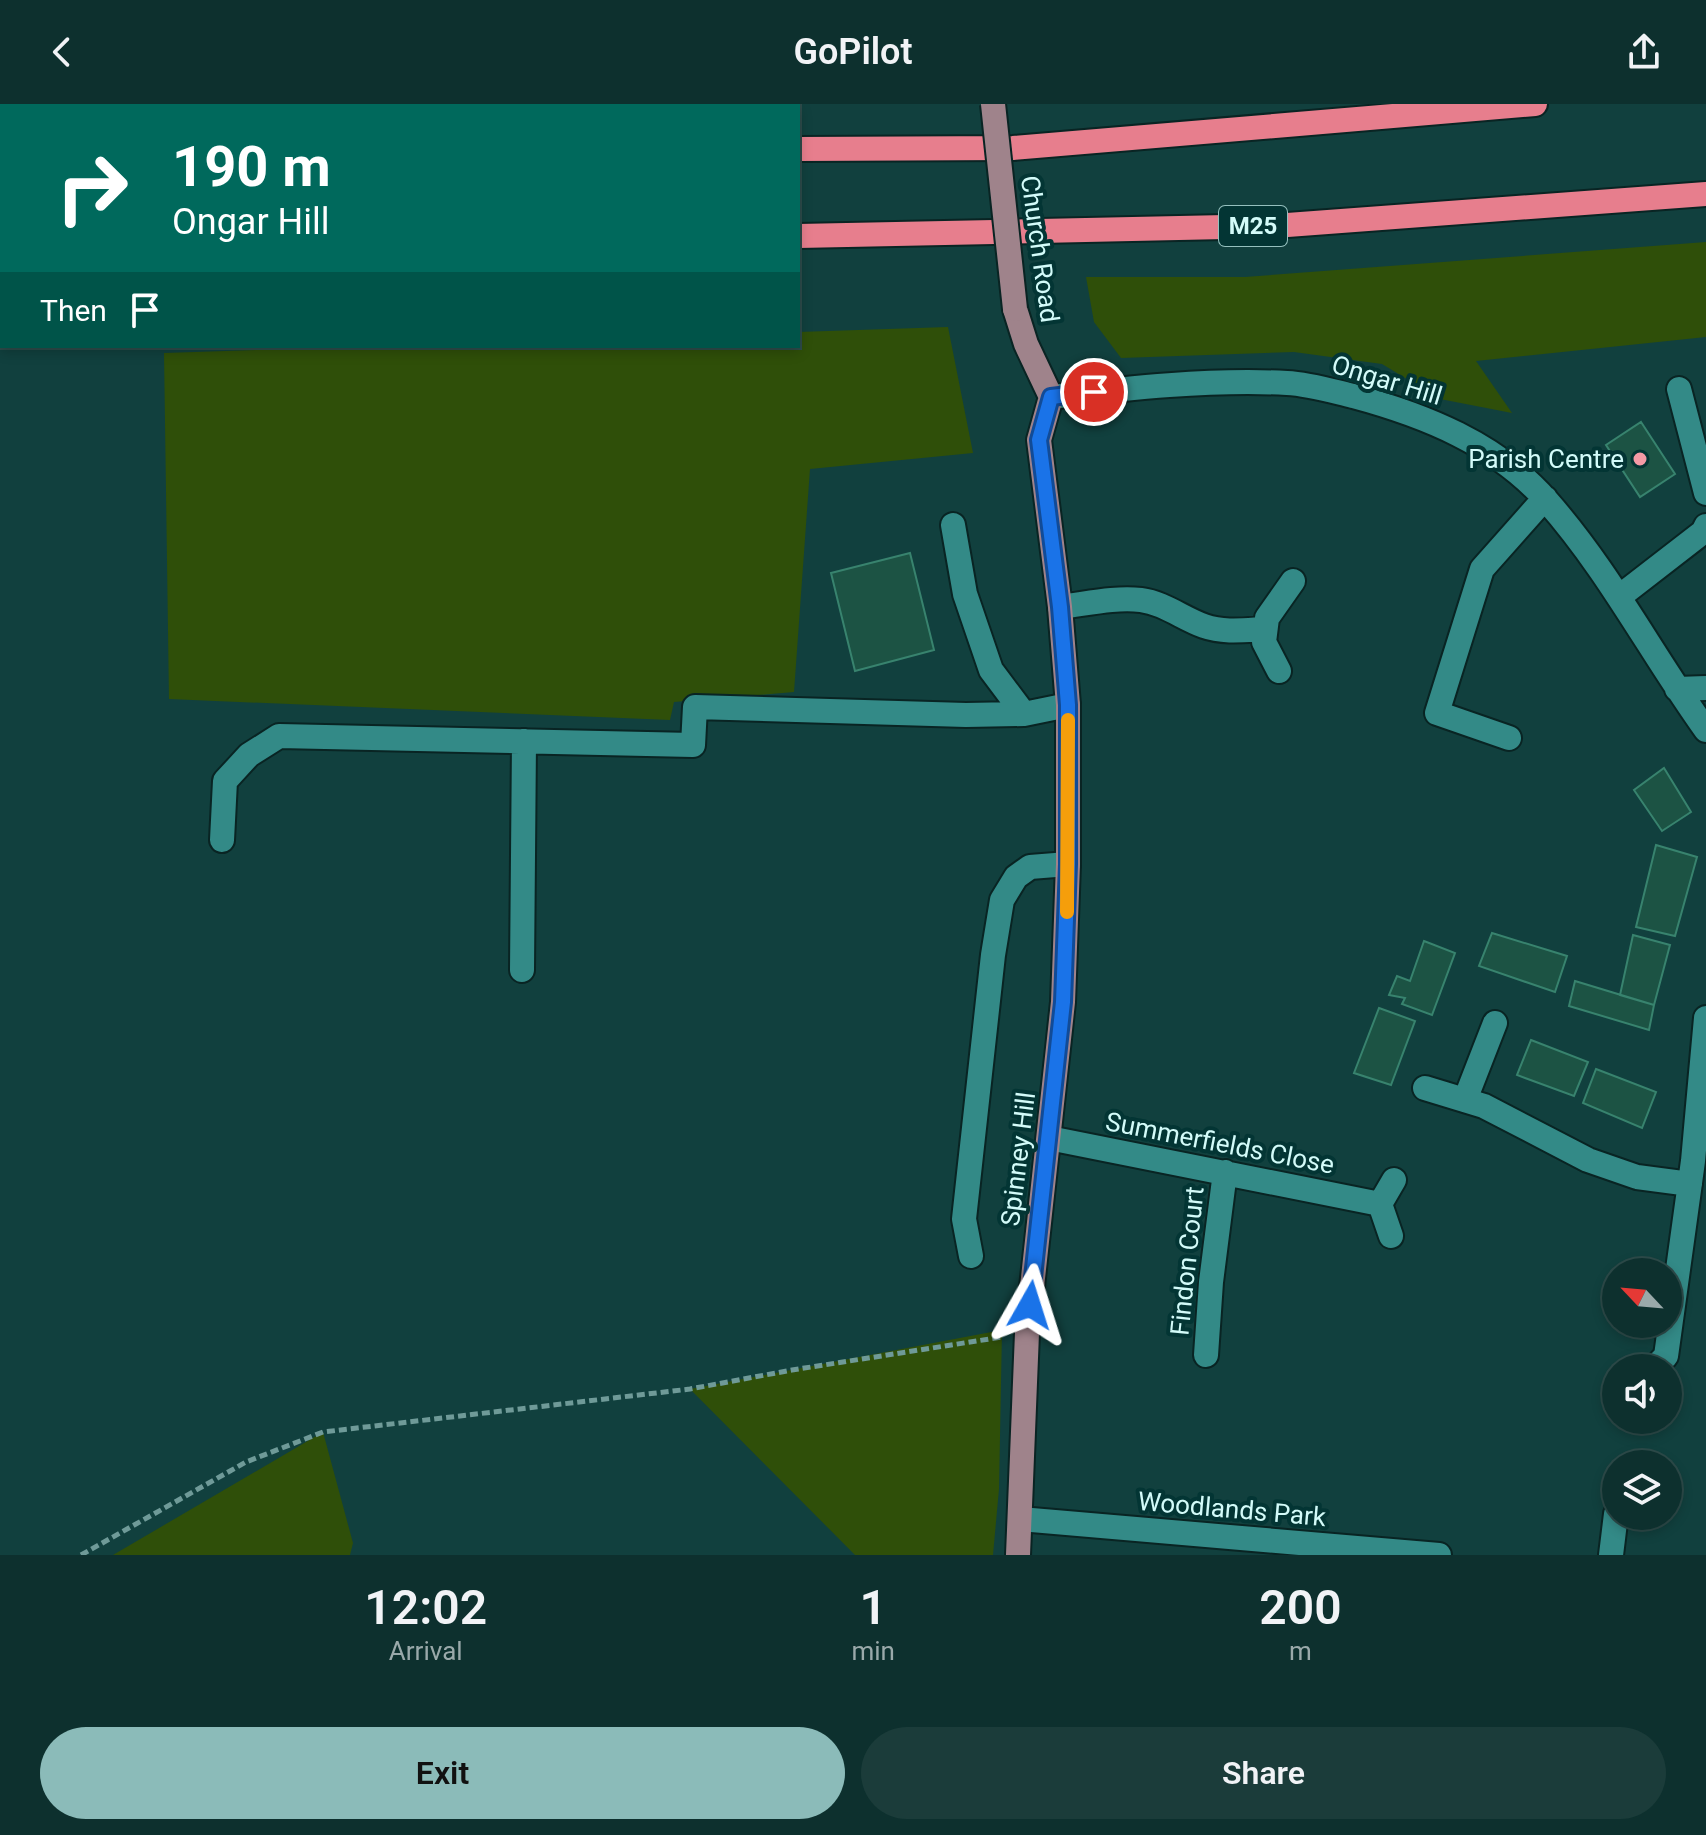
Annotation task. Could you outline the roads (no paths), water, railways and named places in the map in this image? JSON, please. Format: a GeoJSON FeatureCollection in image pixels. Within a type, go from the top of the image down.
{"type":"FeatureCollection","features":[{"type":"Feature","properties":{"kind":"highway"},"geometry":{"type":"LineString","coordinates":[[800,149],[1013,148],[1535,104]]}},
{"type":"Feature","properties":{"kind":"highway","name":"M25"},"geometry":{"type":"LineString","coordinates":[[800,236],[1274,226],[1706,194]]}},
{"type":"Feature","properties":{"kind":"main road","name":"Church Road"},"geometry":{"type":"LineString","coordinates":[[993,104],[1015,309],[1026,344],[1051,397]]}},
{"type":"Feature","properties":{"kind":"main road","name":"Spinney Hill"},"geometry":{"type":"LineString","coordinates":[[1018,1555],[1027,1333],[1063,1002],[1068,864],[1068,705],[1060,607],[1039,440],[1051,397]]}},
{"type":"Feature","properties":{"kind":"street","name":"Ongar Hill"},"geometry":{"type":"LineString","coordinates":[[1051,397],[1248,382],[1291,383],[1410,412],[1447,428],[1512,468],[1545,498],[1619,597],[1706,730]]}},
{"type":"Feature","properties":{"kind":"street"},"geometry":{"type":"LineString","coordinates":[[1679,389],[1706,493]]}},
{"type":"Feature","properties":{"kind":"street"},"geometry":{"type":"LineString","coordinates":[[1509,738],[1437,713],[1482,569],[1545,498]]}},
{"type":"Feature","properties":{"kind":"street"},"geometry":{"type":"LineString","coordinates":[[953,525],[965,594],[991,670],[1024,714]]}},
{"type":"Feature","properties":{"kind":"street"},"geometry":{"type":"LineString","coordinates":[[1619,597],[1703,532],[1706,526]]}},
{"type":"Feature","properties":{"kind":"street"},"geometry":{"type":"LineString","coordinates":[[1279,671],[1264,642],[1265,629],[1267,618],[1293,581]]}},
{"type":"Feature","properties":{"kind":"street"},"geometry":{"type":"LineString","coordinates":[[1060,607],[1114,600],[1143,600],[1175,611],[1203,626],[1226,631],[1265,629]]}},
{"type":"Feature","properties":{"kind":"street"},"geometry":{"type":"LineString","coordinates":[[1677,689],[1706,688]]}},
{"type":"Feature","properties":{"kind":"street"},"geometry":{"type":"LineString","coordinates":[[222,840],[225,781],[249,755],[279,736],[693,745],[695,707],[966,715],[1024,714],[1068,705]]}},
{"type":"Feature","properties":{"kind":"street"},"geometry":{"type":"LineString","coordinates":[[522,970],[524,741]]}},
{"type":"Feature","properties":{"kind":"street","name":"Spinney Hill"},"geometry":{"type":"LineString","coordinates":[[971,1256],[964,1219],[993,955],[1002,900],[1016,877],[1030,867],[1068,864]]}},
{"type":"Feature","properties":{"kind":"street"},"geometry":{"type":"LineString","coordinates":[[1666,1354],[1690,1184],[1706,1018]]}},
{"type":"Feature","properties":{"kind":"street"},"geometry":{"type":"LineString","coordinates":[[1465,1100],[1495,1023]]}},
{"type":"Feature","properties":{"kind":"street"},"geometry":{"type":"LineString","coordinates":[[1425,1088],[1484,1106],[1588,1160],[1637,1177],[1690,1184]]}},
{"type":"Feature","properties":{"kind":"street","name":"Summerfields Close"},"geometry":{"type":"LineString","coordinates":[[1049,1138],[1380,1204]]}},
{"type":"Feature","properties":{"kind":"street","name":"Findon Court"},"geometry":{"type":"LineString","coordinates":[[1206,1355],[1211,1282],[1225,1172]]}},
{"type":"Feature","properties":{"kind":"street"},"geometry":{"type":"LineString","coordinates":[[1391,1236],[1380,1204],[1394,1180]]}},
{"type":"Feature","properties":{"kind":"street","name":"Woodlands Park"},"geometry":{"type":"LineString","coordinates":[[1020,1519],[1439,1555]]}},
{"type":"Feature","properties":{"kind":"street"},"geometry":{"type":"LineString","coordinates":[[1611,1555],[1614,1530]]}},
{"type":"Feature","properties":{"kind":"place","name":"Parish Centre"},"geometry":{"type":"Point","coordinates":[1640,459]}}]}
